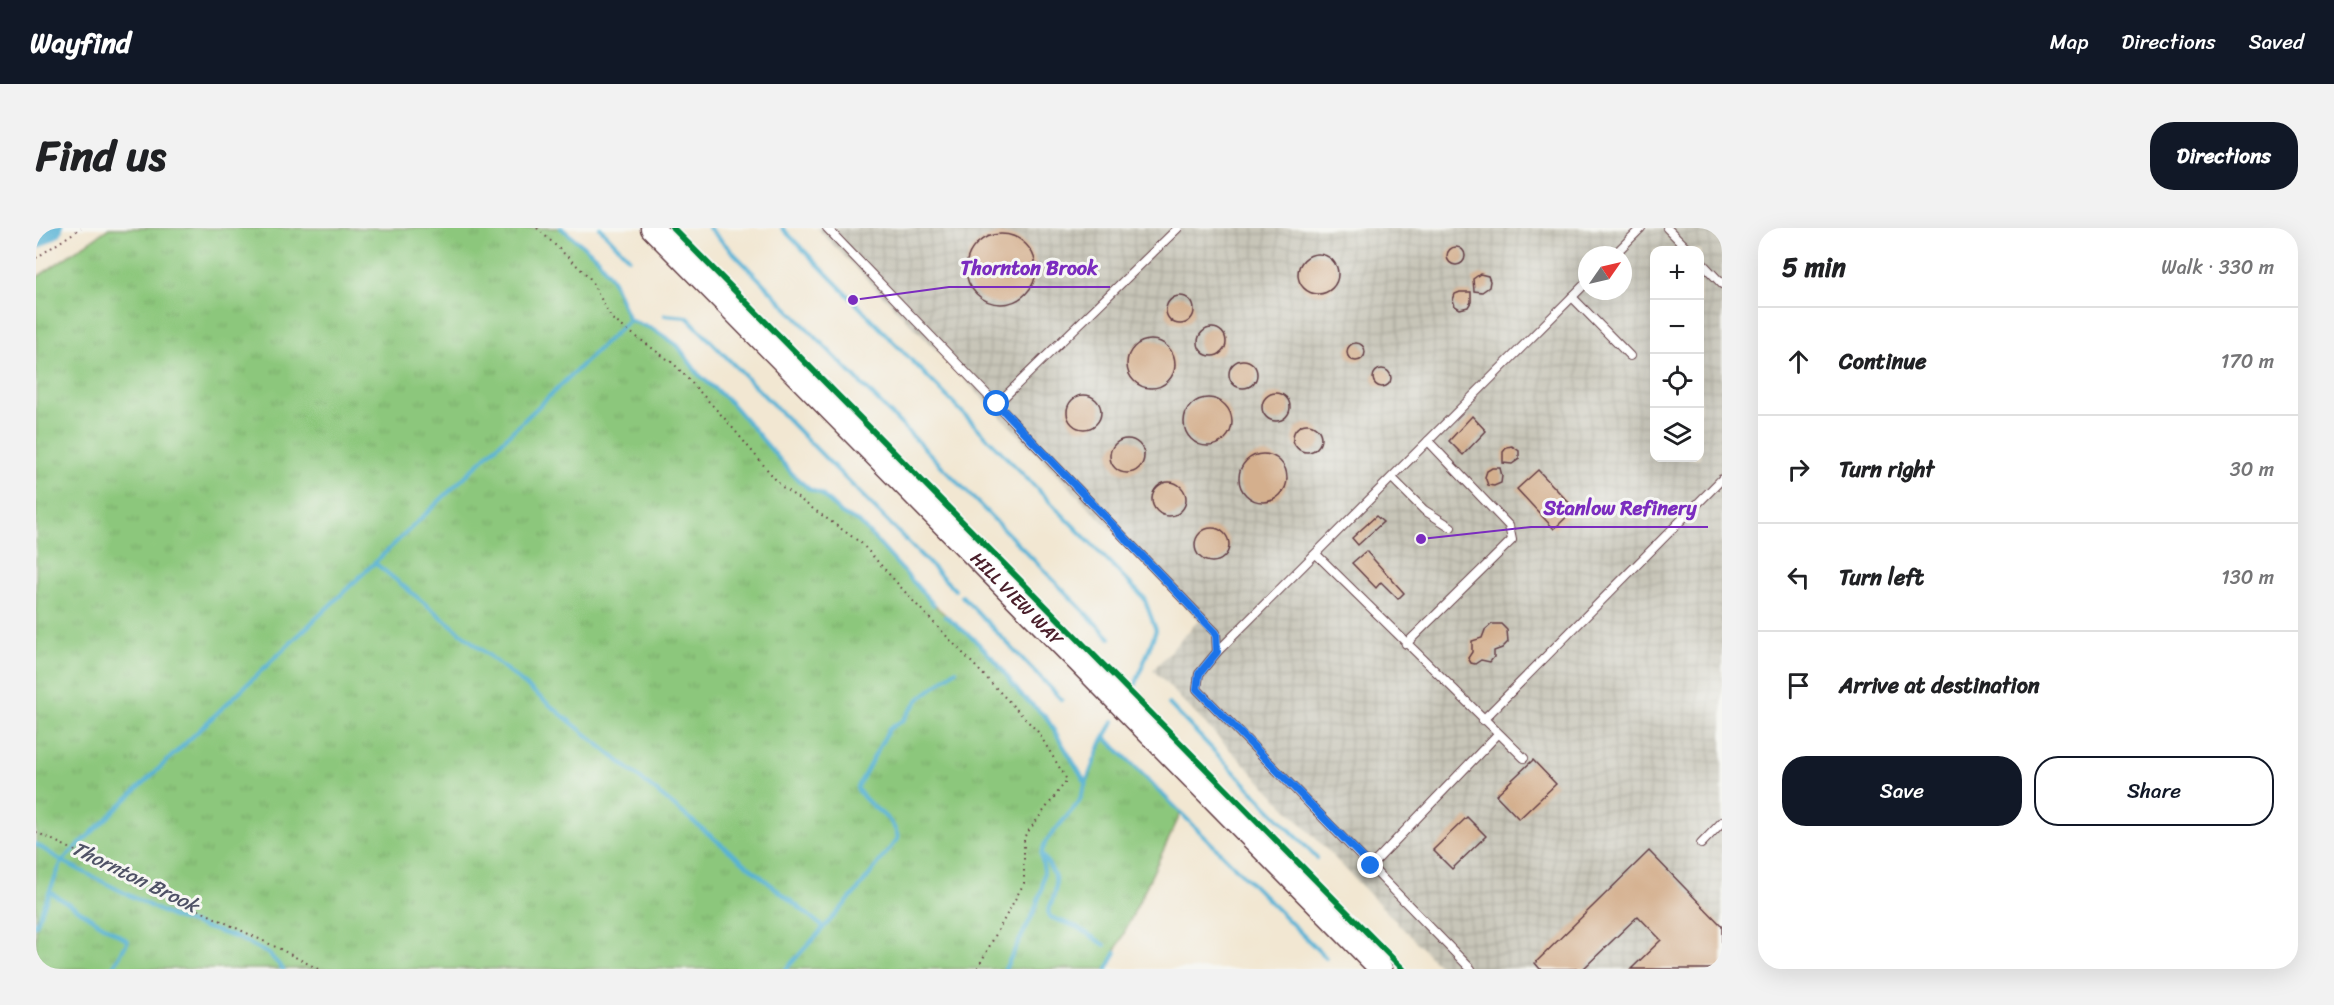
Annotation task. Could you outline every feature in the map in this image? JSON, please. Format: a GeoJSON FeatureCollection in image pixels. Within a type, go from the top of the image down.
{"type":"FeatureCollection","features":[{"type":"Feature","properties":{"kind":"main road","name":"HILL VIEW WAY"},"geometry":{"type":"LineString","coordinates":[[652,228],[1381,969]]}},
{"type":"Feature","properties":{"kind":"lane"},"geometry":{"type":"LineString","coordinates":[[827,228],[1216,633],[1217,652]]}},
{"type":"Feature","properties":{"kind":"lane"},"geometry":{"type":"LineString","coordinates":[[997,404],[1178,228]]}},
{"type":"Feature","properties":{"kind":"lane"},"geometry":{"type":"LineString","coordinates":[[1623,246],[1641,228]]}},
{"type":"Feature","properties":{"kind":"lane"},"geometry":{"type":"LineString","coordinates":[[1667,228],[1685,246]]}},
{"type":"Feature","properties":{"kind":"lane"},"geometry":{"type":"LineString","coordinates":[[1704,265],[1722,284]]}},
{"type":"Feature","properties":{"kind":"lane"},"geometry":{"type":"LineString","coordinates":[[1471,969],[1197,689],[1199,674],[1217,652],[1578,291]]}},
{"type":"Feature","properties":{"kind":"lane"},"geometry":{"type":"LineString","coordinates":[[1572,297],[1630,356]]}},
{"type":"Feature","properties":{"kind":"lane"},"geometry":{"type":"LineString","coordinates":[[1406,644],[1512,540],[1509,526],[1428,441]]}},
{"type":"Feature","properties":{"kind":"lane"},"geometry":{"type":"LineString","coordinates":[[1392,478],[1424,510],[1451,527]]}},
{"type":"Feature","properties":{"kind":"lane"},"geometry":{"type":"LineString","coordinates":[[1483,720],[1722,479]]}},
{"type":"Feature","properties":{"kind":"lane"},"geometry":{"type":"LineString","coordinates":[[1316,554],[1497,735],[1524,758]]}},
{"type":"Feature","properties":{"kind":"lane"},"geometry":{"type":"LineString","coordinates":[[1371,866],[1497,735]]}},
{"type":"Feature","properties":{"kind":"lane"},"geometry":{"type":"LineString","coordinates":[[1701,844],[1722,822]]}},
{"type":"Feature","properties":{"kind":"path"},"geometry":{"type":"LineString","coordinates":[[36,258],[81,228]]}},
{"type":"Feature","properties":{"kind":"path"},"geometry":{"type":"LineString","coordinates":[[537,228],[589,277],[612,319],[674,364],[726,420],[781,486],[861,543],[1038,732],[1067,780],[1024,837],[1024,883],[977,969]]}},
{"type":"Feature","properties":{"kind":"path"},"geometry":{"type":"LineString","coordinates":[[36,832],[318,969]]}},
{"type":"Feature","properties":{"kind":"shaded area"},"geometry":{"type":"Polygon","coordinates":[[[817,228],[1722,228],[1722,969],[1442,969],[1153,670],[1199,620],[817,228]]]}},
{"type":"Feature","properties":{"kind":"green space"},"geometry":{"type":"Polygon","coordinates":[[[109,228],[561,228],[597,257],[613,281],[629,320],[653,329],[678,346],[698,374],[732,404],[794,476],[809,489],[821,494],[842,514],[860,523],[934,605],[974,639],[997,663],[1020,694],[1046,717],[1086,783],[1105,737],[1181,813],[1107,969],[36,969],[36,278],[109,228]]]}},
{"type":"Feature","properties":{"kind":"building"},"geometry":{"type":"Polygon","coordinates":[[[994,234],[1008,234],[1021,239],[1031,249],[1036,269],[1031,289],[1021,299],[1008,304],[994,304],[981,299],[971,289],[966,276],[966,262],[971,249],[981,239],[994,234]]]}},
{"type":"Feature","properties":{"kind":"building"},"geometry":{"type":"Polygon","coordinates":[[[1456,247],[1462,250],[1465,256],[1462,262],[1456,265],[1450,262],[1447,256],[1450,250],[1456,247]]]}},
{"type":"Feature","properties":{"kind":"building"},"geometry":{"type":"Polygon","coordinates":[[[1318,254],[1326,255],[1332,260],[1337,266],[1337,282],[1332,288],[1326,293],[1318,294],[1310,293],[1304,288],[1299,282],[1298,274],[1299,266],[1304,260],[1310,255],[1318,254]]]}},
{"type":"Feature","properties":{"kind":"building"},"geometry":{"type":"Polygon","coordinates":[[[1480,274],[1488,276],[1490,281],[1489,287],[1482,292],[1474,291],[1473,279],[1480,274]]]}},
{"type":"Feature","properties":{"kind":"building"},"geometry":{"type":"Polygon","coordinates":[[[1471,292],[1471,302],[1468,307],[1460,309],[1455,306],[1453,300],[1455,294],[1471,292]]]}},
{"type":"Feature","properties":{"kind":"building"},"geometry":{"type":"Polygon","coordinates":[[[1180,296],[1190,300],[1194,310],[1190,320],[1180,324],[1170,320],[1166,310],[1170,300],[1180,296]]]}},
{"type":"Feature","properties":{"kind":"building"},"geometry":{"type":"Polygon","coordinates":[[[1212,328],[1222,332],[1226,342],[1222,352],[1212,356],[1202,352],[1198,342],[1202,332],[1212,328]]]}},
{"type":"Feature","properties":{"kind":"building"},"geometry":{"type":"Polygon","coordinates":[[[1146,340],[1156,340],[1171,350],[1175,364],[1174,373],[1165,384],[1156,388],[1146,388],[1131,378],[1127,369],[1127,359],[1137,344],[1146,340]]]}},
{"type":"Feature","properties":{"kind":"building"},"geometry":{"type":"Polygon","coordinates":[[[1356,343],[1362,346],[1365,352],[1362,358],[1356,361],[1350,358],[1347,352],[1350,346],[1356,343]]]}},
{"type":"Feature","properties":{"kind":"building"},"geometry":{"type":"Polygon","coordinates":[[[1243,360],[1253,364],[1257,374],[1253,384],[1243,388],[1233,384],[1229,374],[1233,364],[1243,360]]]}},
{"type":"Feature","properties":{"kind":"building"},"geometry":{"type":"Polygon","coordinates":[[[1382,369],[1388,372],[1391,378],[1388,384],[1382,387],[1376,384],[1373,378],[1376,372],[1382,369]]]}},
{"type":"Feature","properties":{"kind":"building"},"geometry":{"type":"Polygon","coordinates":[[[1276,393],[1286,397],[1290,407],[1286,417],[1276,421],[1266,417],[1262,407],[1266,397],[1276,393]]]}},
{"type":"Feature","properties":{"kind":"building"},"geometry":{"type":"Polygon","coordinates":[[[1084,395],[1096,400],[1101,412],[1096,424],[1084,429],[1072,424],[1067,412],[1072,400],[1084,395]]]}},
{"type":"Feature","properties":{"kind":"building"},"geometry":{"type":"Polygon","coordinates":[[[1203,398],[1213,398],[1228,408],[1232,422],[1231,431],[1222,442],[1213,446],[1203,446],[1188,436],[1184,427],[1184,417],[1194,402],[1203,398]]]}},
{"type":"Feature","properties":{"kind":"building"},"geometry":{"type":"Polygon","coordinates":[[[1472,416],[1486,431],[1463,455],[1449,441],[1472,416]]]}},
{"type":"Feature","properties":{"kind":"building"},"geometry":{"type":"Polygon","coordinates":[[[1307,424],[1317,428],[1321,438],[1317,448],[1307,452],[1297,448],[1293,438],[1297,428],[1307,424]]]}},
{"type":"Feature","properties":{"kind":"building"},"geometry":{"type":"Polygon","coordinates":[[[1127,439],[1139,444],[1144,456],[1139,468],[1127,473],[1115,468],[1110,456],[1115,444],[1127,439]]]}},
{"type":"Feature","properties":{"kind":"building"},"geometry":{"type":"Polygon","coordinates":[[[1512,446],[1519,451],[1519,459],[1512,464],[1503,463],[1503,452],[1507,447],[1512,446]]]}},
{"type":"Feature","properties":{"kind":"building"},"geometry":{"type":"Polygon","coordinates":[[[1258,454],[1268,454],[1283,464],[1287,478],[1286,487],[1277,498],[1268,502],[1258,502],[1243,492],[1239,483],[1239,473],[1249,458],[1258,454]]]}},
{"type":"Feature","properties":{"kind":"building"},"geometry":{"type":"Polygon","coordinates":[[[1500,468],[1501,483],[1494,486],[1488,485],[1485,477],[1487,471],[1500,468]]]}},
{"type":"Feature","properties":{"kind":"building"},"geometry":{"type":"Polygon","coordinates":[[[1538,470],[1575,509],[1554,529],[1517,489],[1538,470]]]}},
{"type":"Feature","properties":{"kind":"building"},"geometry":{"type":"Polygon","coordinates":[[[1169,482],[1181,487],[1186,499],[1181,511],[1169,516],[1157,511],[1152,499],[1157,487],[1169,482]]]}},
{"type":"Feature","properties":{"kind":"building"},"geometry":{"type":"Polygon","coordinates":[[[1376,516],[1383,522],[1358,545],[1352,538],[1376,516]]]}},
{"type":"Feature","properties":{"kind":"building"},"geometry":{"type":"Polygon","coordinates":[[[1212,528],[1224,533],[1229,545],[1224,557],[1212,562],[1200,557],[1195,545],[1200,533],[1212,528]]]}},
{"type":"Feature","properties":{"kind":"building"},"geometry":{"type":"Polygon","coordinates":[[[1366,551],[1404,593],[1398,599],[1381,582],[1376,588],[1352,563],[1366,551]]]}},
{"type":"Feature","properties":{"kind":"building"},"geometry":{"type":"Polygon","coordinates":[[[1492,624],[1501,624],[1507,630],[1508,642],[1502,648],[1494,651],[1494,657],[1490,662],[1481,660],[1475,664],[1471,663],[1468,658],[1472,652],[1472,641],[1482,638],[1485,630],[1492,624]]]}},
{"type":"Feature","properties":{"kind":"building"},"geometry":{"type":"Polygon","coordinates":[[[1533,760],[1556,784],[1519,819],[1496,795],[1533,760]]]}},
{"type":"Feature","properties":{"kind":"building"},"geometry":{"type":"Polygon","coordinates":[[[1467,817],[1486,836],[1452,869],[1433,850],[1467,817]]]}},
{"type":"Feature","properties":{"kind":"building"},"geometry":{"type":"Polygon","coordinates":[[[1649,851],[1722,926],[1722,969],[1631,969],[1661,940],[1638,916],[1583,969],[1540,969],[1535,963],[1649,851]]]}},
{"type":"Feature","properties":{"kind":"waterway"},"geometry":{"type":"LineString","coordinates":[[36,238],[52,228]]}},
{"type":"Feature","properties":{"kind":"waterway"},"geometry":{"type":"LineString","coordinates":[[561,228],[597,257],[613,281],[629,320]]}},
{"type":"Feature","properties":{"kind":"waterway"},"geometry":{"type":"LineString","coordinates":[[600,228],[629,258]]}},
{"type":"Feature","properties":{"kind":"waterway"},"geometry":{"type":"LineString","coordinates":[[709,228],[1110,638]]}},
{"type":"Feature","properties":{"kind":"waterway","name":"Thornton Brook"},"geometry":{"type":"LineString","coordinates":[[782,228],[1144,598],[1156,630],[1135,686]]}},
{"type":"Feature","properties":{"kind":"waterway"},"geometry":{"type":"LineString","coordinates":[[665,315],[687,317],[955,590]]}},
{"type":"Feature","properties":{"kind":"waterway"},"geometry":{"type":"LineString","coordinates":[[36,925],[62,861],[629,320],[653,329],[678,346],[698,374],[732,404],[794,476],[809,489],[821,494],[842,514],[860,523],[934,605]]}},
{"type":"Feature","properties":{"kind":"waterway"},"geometry":{"type":"LineString","coordinates":[[375,563],[823,927]]}},
{"type":"Feature","properties":{"kind":"waterway"},"geometry":{"type":"LineString","coordinates":[[962,596],[1062,700]]}},
{"type":"Feature","properties":{"kind":"waterway"},"geometry":{"type":"LineString","coordinates":[[945,616],[974,639],[997,663],[1020,694],[1046,717],[1086,783]]}},
{"type":"Feature","properties":{"kind":"waterway"},"geometry":{"type":"LineString","coordinates":[[786,969],[857,891],[898,838],[891,823],[861,795],[857,788],[889,729],[903,720],[919,699],[956,670]]}},
{"type":"Feature","properties":{"kind":"waterway"},"geometry":{"type":"LineString","coordinates":[[1169,704],[1317,858]]}},
{"type":"Feature","properties":{"kind":"waterway","name":"Thornton Brook"},"geometry":{"type":"LineString","coordinates":[[1005,969],[1033,914],[1042,889],[1044,871],[1041,854],[1046,841],[1079,802],[1101,743],[1114,721]]}},
{"type":"Feature","properties":{"kind":"waterway"},"geometry":{"type":"LineString","coordinates":[[1105,737],[1326,958]]}},
{"type":"Feature","properties":{"kind":"waterway","name":"Thornton Brook"},"geometry":{"type":"LineString","coordinates":[[36,844],[62,861],[172,917],[238,938],[269,954],[283,969]]}},
{"type":"Feature","properties":{"kind":"waterway"},"geometry":{"type":"LineString","coordinates":[[1042,855],[1052,870],[1056,882],[1055,895],[1048,911],[1050,917],[1077,927],[1105,945]]}},
{"type":"Feature","properties":{"kind":"waterway"},"geometry":{"type":"LineString","coordinates":[[50,892],[128,941],[112,969]]}},
{"type":"Feature","properties":{"kind":"waterway"},"geometry":{"type":"LineString","coordinates":[[1107,969],[1116,952]]}},
{"type":"Feature","properties":{"kind":"cycle path"},"geometry":{"type":"LineString","coordinates":[[673,228],[1403,969]]}},
{"type":"Feature","properties":{"kind":"place","name":"Thornton Brook"},"geometry":{"type":"Point","coordinates":[853,300]}},
{"type":"Feature","properties":{"kind":"place","name":"Stanlow Refinery"},"geometry":{"type":"Point","coordinates":[1421,539]}},
{"type":"Feature","properties":{"kind":"route"},"geometry":{"type":"LineString","coordinates":[[997,404],[1216,633],[1217,652],[1199,674],[1197,689],[1371,866]]}}]}
